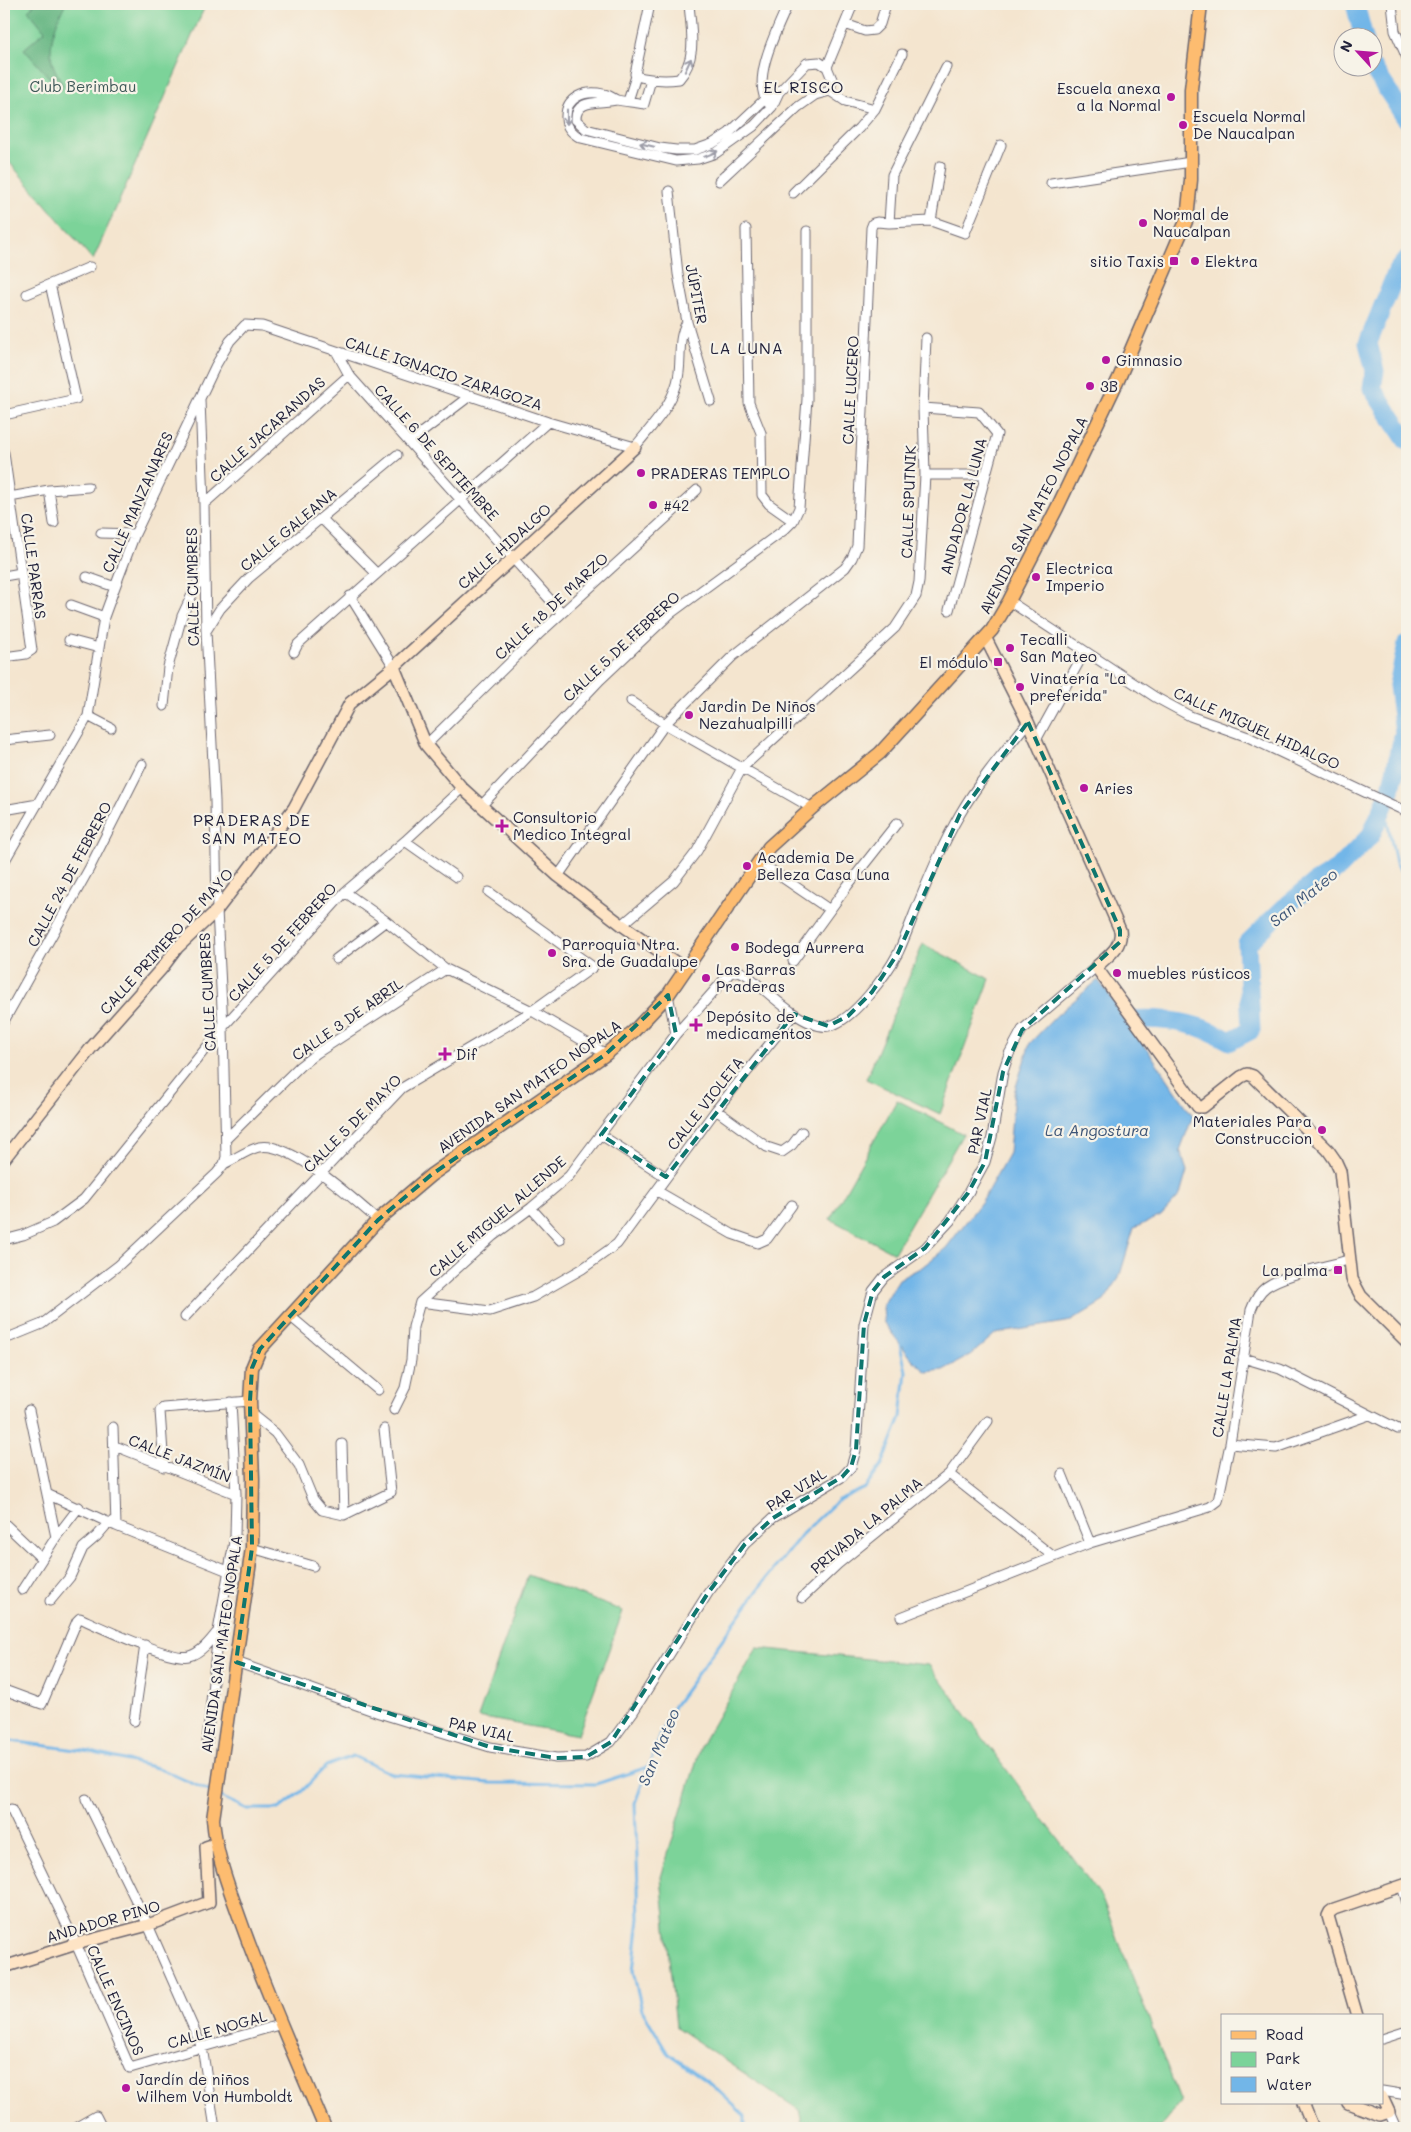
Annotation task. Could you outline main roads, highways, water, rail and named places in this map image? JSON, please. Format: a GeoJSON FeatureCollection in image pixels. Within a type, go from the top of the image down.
{"type":"FeatureCollection","features":[{"type":"Feature","properties":{"kind":"main road","name":"AVENIDA SAN MATEO NOPALA"},"geometry":{"type":"LineString","coordinates":[[324,2128],[254,1959],[220,1865],[215,1844],[213,1819],[252,1548],[254,1479],[250,1407],[252,1368],[260,1349],[378,1220],[431,1175],[606,1054],[634,1031],[668,995],[758,861],[782,834],[880,753],[986,639],[1009,601],[1057,508],[1119,378],[1187,220],[1191,162],[1191,89],[1201,4]]}},
{"type":"Feature","properties":{"kind":"water","name":"La Angostura"},"geometry":{"type":"Polygon","coordinates":[[[1098,980],[1193,1116],[1180,1150],[1187,1171],[1180,1195],[1161,1216],[1134,1228],[1119,1278],[1104,1301],[1071,1321],[995,1334],[971,1355],[943,1370],[926,1372],[912,1359],[884,1323],[883,1305],[899,1279],[922,1267],[946,1248],[982,1201],[1009,1153],[1014,1093],[1030,1043],[1057,1015],[1098,980]]]}},
{"type":"Feature","properties":{"kind":"waterway","name":"San Mateo"},"geometry":{"type":"LineString","coordinates":[[1355,4],[1361,28]]}},
{"type":"Feature","properties":{"kind":"waterway","name":"San Mateo"},"geometry":{"type":"LineString","coordinates":[[1380,78],[1407,120]]}},
{"type":"Feature","properties":{"kind":"waterway","name":"San Mateo"},"geometry":{"type":"LineString","coordinates":[[1407,259],[1397,271],[1368,343],[1375,371],[1372,388],[1407,441]]}},
{"type":"Feature","properties":{"kind":"waterway","name":"San Mateo"},"geometry":{"type":"LineString","coordinates":[[1128,1020],[1154,1019],[1180,1023],[1206,1030],[1230,1041],[1251,1030],[1247,944],[1285,907],[1313,884],[1339,868],[1371,835],[1391,789],[1404,732],[1398,685],[1407,644]]}},
{"type":"Feature","properties":{"kind":"waterway"},"geometry":{"type":"LineString","coordinates":[[1384,806],[1396,863],[1407,882]]}},
{"type":"Feature","properties":{"kind":"waterway","name":"San Mateo"},"geometry":{"type":"LineString","coordinates":[[745,2128],[745,2116],[711,2084],[668,2053],[642,2010],[633,1971],[639,1918],[635,1803],[660,1736],[674,1706],[766,1579],[803,1533],[838,1500],[865,1488],[882,1465],[901,1417],[906,1371],[900,1345]]}},
{"type":"Feature","properties":{"kind":"waterway"},"geometry":{"type":"LineString","coordinates":[[4,1740],[91,1752],[161,1769],[213,1793]]}},
{"type":"Feature","properties":{"kind":"waterway"},"geometry":{"type":"LineString","coordinates":[[221,1797],[247,1809],[279,1809],[302,1791],[326,1766],[353,1756],[392,1774],[490,1783],[596,1784],[648,1767]]}},
{"type":"Feature","properties":{"kind":"place","name":"Escuela anexa a la Normal"},"geometry":{"type":"Point","coordinates":[1171,97]}},
{"type":"Feature","properties":{"kind":"place","name":"Escuela Normal De Naucalpan"},"geometry":{"type":"Point","coordinates":[1183,125]}},
{"type":"Feature","properties":{"kind":"place","name":"Normal de Naucalpan"},"geometry":{"type":"Point","coordinates":[1143,223]}},
{"type":"Feature","properties":{"kind":"place","name":"sitio Taxis"},"geometry":{"type":"Point","coordinates":[1174,261]}},
{"type":"Feature","properties":{"kind":"place","name":"Elektra"},"geometry":{"type":"Point","coordinates":[1195,261]}},
{"type":"Feature","properties":{"kind":"place","name":"Gimnasio"},"geometry":{"type":"Point","coordinates":[1106,360]}},
{"type":"Feature","properties":{"kind":"place","name":"3B"},"geometry":{"type":"Point","coordinates":[1090,386]}},
{"type":"Feature","properties":{"kind":"place","name":"PRADERAS TEMPLO"},"geometry":{"type":"Point","coordinates":[641,473]}},
{"type":"Feature","properties":{"kind":"place","name":"#42"},"geometry":{"type":"Point","coordinates":[653,505]}},
{"type":"Feature","properties":{"kind":"place","name":"Electrica Imperio"},"geometry":{"type":"Point","coordinates":[1036,577]}},
{"type":"Feature","properties":{"kind":"place","name":"Tecalli San Mateo"},"geometry":{"type":"Point","coordinates":[1010,648]}},
{"type":"Feature","properties":{"kind":"place","name":"El módulo"},"geometry":{"type":"Point","coordinates":[998,662]}},
{"type":"Feature","properties":{"kind":"place","name":"Vinatería \"La preferida\""},"geometry":{"type":"Point","coordinates":[1020,687]}},
{"type":"Feature","properties":{"kind":"place","name":"Jardin De Niños Nezahualpilli"},"geometry":{"type":"Point","coordinates":[689,715]}},
{"type":"Feature","properties":{"kind":"place","name":"Aries"},"geometry":{"type":"Point","coordinates":[1084,788]}},
{"type":"Feature","properties":{"kind":"place","name":"Consultorio Medico Integral"},"geometry":{"type":"Point","coordinates":[502,826]}},
{"type":"Feature","properties":{"kind":"place","name":"Academia De Belleza Casa Luna"},"geometry":{"type":"Point","coordinates":[747,866]}},
{"type":"Feature","properties":{"kind":"place","name":"Bodega Aurrera"},"geometry":{"type":"Point","coordinates":[735,947]}},
{"type":"Feature","properties":{"kind":"place","name":"Parroquia Ntra. Sra. de Guadalupe"},"geometry":{"type":"Point","coordinates":[552,953]}},
{"type":"Feature","properties":{"kind":"place","name":"muebles rústicos"},"geometry":{"type":"Point","coordinates":[1117,973]}},
{"type":"Feature","properties":{"kind":"place","name":"Las Barras Praderas"},"geometry":{"type":"Point","coordinates":[706,978]}},
{"type":"Feature","properties":{"kind":"place","name":"Depósito de medicamentos"},"geometry":{"type":"Point","coordinates":[696,1025]}},
{"type":"Feature","properties":{"kind":"place","name":"Dif"},"geometry":{"type":"Point","coordinates":[445,1054]}},
{"type":"Feature","properties":{"kind":"place","name":"Materiales Para Construccion"},"geometry":{"type":"Point","coordinates":[1322,1130]}},
{"type":"Feature","properties":{"kind":"place","name":"La palma"},"geometry":{"type":"Point","coordinates":[1338,1270]}},
{"type":"Feature","properties":{"kind":"place","name":"Jardín de niños Wilhem Von Humboldt"},"geometry":{"type":"Point","coordinates":[126,2088]}},
{"type":"Feature","properties":{"kind":"district","name":"EL RISCO"},"geometry":{"type":"Point","coordinates":[804,86]}},
{"type":"Feature","properties":{"kind":"district","name":"LA LUNA"},"geometry":{"type":"Point","coordinates":[747,347]}},
{"type":"Feature","properties":{"kind":"district","name":"PRADERAS DE SAN MATEO"},"geometry":{"type":"Point","coordinates":[252,828]}},
{"type":"Feature","properties":{"kind":"park label","name":"Club Berimbau"},"geometry":{"type":"Point","coordinates":[83,86]}}]}
